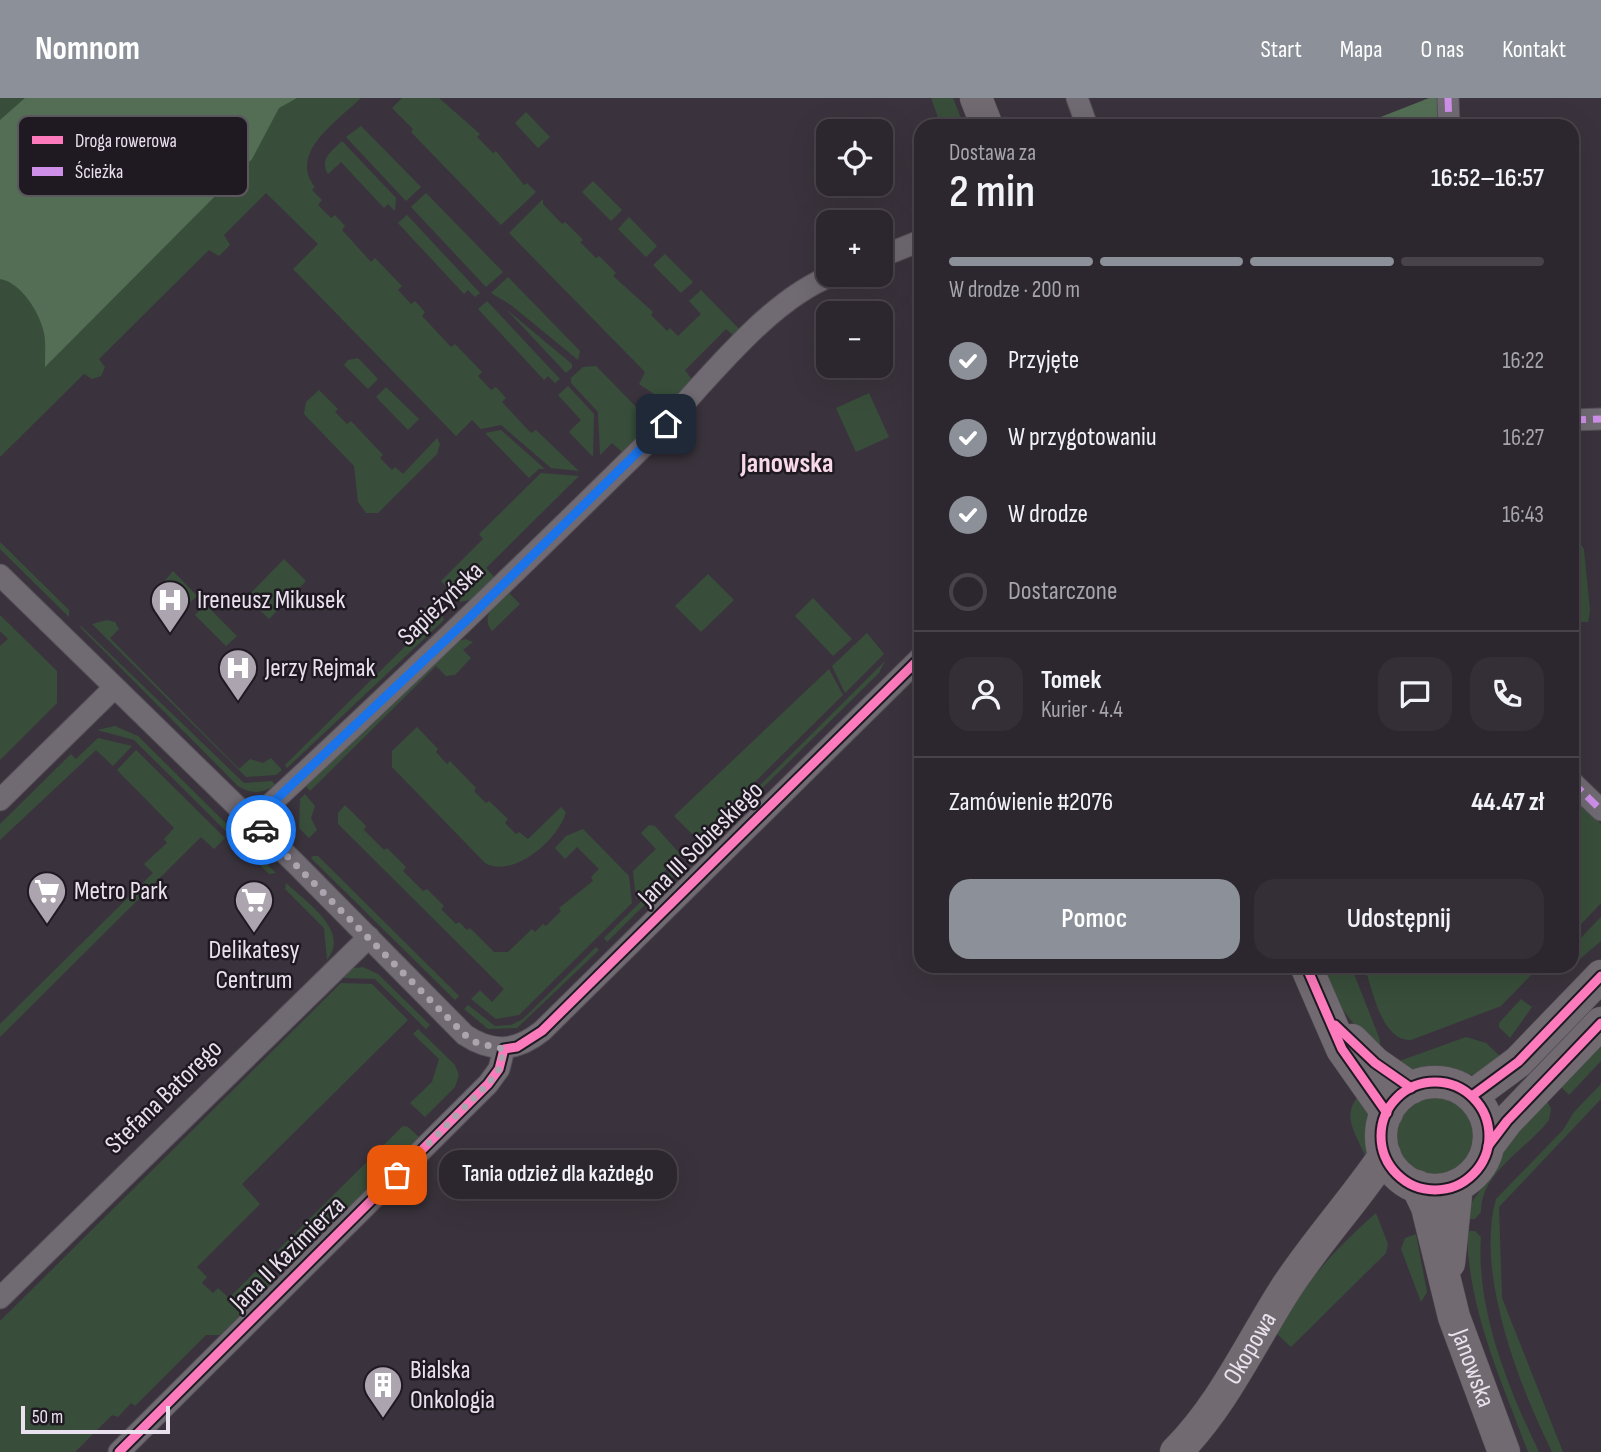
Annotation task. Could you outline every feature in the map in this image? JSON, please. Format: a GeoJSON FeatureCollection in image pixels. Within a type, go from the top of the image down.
{"type":"FeatureCollection","features":[{"type":"Feature","properties":{"kind":"main road"},"geometry":{"type":"LineString","coordinates":[[976,98],[984,119]]}},
{"type":"Feature","properties":{"kind":"main road"},"geometry":{"type":"LineString","coordinates":[[1309,973],[1342,1049],[1387,1113]]}},
{"type":"Feature","properties":{"kind":"main road"},"geometry":{"type":"LineString","coordinates":[[1472,1096],[1518,1062],[1601,976]]}},
{"type":"Feature","properties":{"kind":"main road"},"geometry":{"type":"LineString","coordinates":[[1330,1020],[1375,1063],[1411,1088]]}},
{"type":"Feature","properties":{"kind":"main road"},"geometry":{"type":"LineString","coordinates":[[1488,1146],[1488,1122],[1472,1096],[1443,1082],[1411,1088],[1397,1098],[1387,1113],[1382,1138],[1385,1155],[1397,1173],[1413,1184],[1433,1189],[1457,1185],[1477,1169],[1488,1146],[1507,1121],[1601,1023]]}},
{"type":"Feature","properties":{"kind":"main road","name":"Okopowa"},"geometry":{"type":"LineString","coordinates":[[1176,1452],[1216,1405],[1287,1286],[1385,1155]]}},
{"type":"Feature","properties":{"kind":"main road","name":"Okopowa"},"geometry":{"type":"LineString","coordinates":[[1321,1242],[1413,1184]]}},
{"type":"Feature","properties":{"kind":"main road","name":"Janowska"},"geometry":{"type":"LineString","coordinates":[[1413,1184],[1427,1207],[1458,1328],[1504,1452]]}},
{"type":"Feature","properties":{"kind":"main road","name":"Janowska"},"geometry":{"type":"LineString","coordinates":[[1447,1282],[1457,1185]]}},
{"type":"Feature","properties":{"kind":"street"},"geometry":{"type":"LineString","coordinates":[[1077,98],[1084,119]]}},
{"type":"Feature","properties":{"kind":"street"},"geometry":{"type":"LineString","coordinates":[[1448,98],[1449,119]]}},
{"type":"Feature","properties":{"kind":"street"},"geometry":{"type":"LineString","coordinates":[[893,252],[914,244]]}},
{"type":"Feature","properties":{"kind":"street","name":"Sapieżyńska"},"geometry":{"type":"LineString","coordinates":[[253,821],[467,620],[666,424],[687,398],[800,290],[816,283]]}},
{"type":"Feature","properties":{"kind":"street"},"geometry":{"type":"LineString","coordinates":[[1579,419],[1601,419]]}},
{"type":"Feature","properties":{"kind":"street"},"geometry":{"type":"LineString","coordinates":[[0,575],[253,821],[465,1035],[477,1043],[504,1049]]}},
{"type":"Feature","properties":{"kind":"street","name":"Jana III Sobieskiego"},"geometry":{"type":"LineString","coordinates":[[504,1049],[517,1047],[542,1031],[914,664]]}},
{"type":"Feature","properties":{"kind":"street"},"geometry":{"type":"LineString","coordinates":[[0,800],[114,688]]}},
{"type":"Feature","properties":{"kind":"street"},"geometry":{"type":"LineString","coordinates":[[1579,789],[1601,810]]}},
{"type":"Feature","properties":{"kind":"street","name":"Stefana Batorego"},"geometry":{"type":"LineString","coordinates":[[0,1298],[369,937]]}},
{"type":"Feature","properties":{"kind":"street","name":"Jana II Kazimierza"},"geometry":{"type":"LineString","coordinates":[[119,1452],[488,1084],[499,1069],[504,1049]]}},
{"type":"Feature","properties":{"kind":"green space"},"geometry":{"type":"Polygon","coordinates":[[[0,98],[361,98],[329,127],[311,150],[307,162],[308,174],[315,187],[312,190],[322,200],[318,205],[331,218],[335,215],[345,226],[342,230],[371,262],[375,258],[402,286],[398,290],[411,304],[415,301],[425,312],[422,316],[451,347],[455,344],[482,372],[478,376],[491,390],[496,387],[506,398],[502,402],[531,433],[536,430],[579,471],[551,468],[501,425],[481,429],[472,420],[456,436],[293,269],[318,244],[266,193],[224,235],[230,245],[219,256],[209,250],[99,359],[105,367],[101,376],[92,379],[84,374],[0,457],[0,98]]]}},
{"type":"Feature","properties":{"kind":"green space"},"geometry":{"type":"Polygon","coordinates":[[[25,98],[297,98],[279,108],[248,163],[248,116],[18,116],[18,196],[215,196],[45,367],[45,337],[38,317],[22,292],[8,281],[0,279],[0,120],[25,98]]]}},
{"type":"Feature","properties":{"kind":"green space"},"geometry":{"type":"Polygon","coordinates":[[[402,98],[439,98],[480,134],[477,137],[493,153],[496,151],[524,185],[527,183],[536,192],[501,225],[411,132],[413,129],[392,108],[402,98]]]}},
{"type":"Feature","properties":{"kind":"green space"},"geometry":{"type":"Polygon","coordinates":[[[931,98],[953,98],[961,119],[938,119],[931,98]]]}},
{"type":"Feature","properties":{"kind":"green space"},"geometry":{"type":"Polygon","coordinates":[[[1429,98],[1438,98],[1438,119],[1376,119],[1429,98]]]}},
{"type":"Feature","properties":{"kind":"green space"},"geometry":{"type":"Polygon","coordinates":[[[526,112],[550,137],[538,148],[515,123],[526,112]]]}},
{"type":"Feature","properties":{"kind":"green space"},"geometry":{"type":"Polygon","coordinates":[[[361,126],[421,187],[406,201],[346,137],[361,126]]]}},
{"type":"Feature","properties":{"kind":"green space"},"geometry":{"type":"Polygon","coordinates":[[[342,141],[396,198],[395,211],[388,204],[384,208],[341,162],[328,174],[326,160],[342,141]]]}},
{"type":"Feature","properties":{"kind":"green space"},"geometry":{"type":"Polygon","coordinates":[[[593,181],[622,210],[611,221],[582,192],[593,181]]]}},
{"type":"Feature","properties":{"kind":"green space"},"geometry":{"type":"Polygon","coordinates":[[[426,193],[503,272],[486,287],[411,207],[426,193]]]}},
{"type":"Feature","properties":{"kind":"green space"},"geometry":{"type":"Polygon","coordinates":[[[543,199],[543,204],[562,224],[565,222],[583,240],[580,242],[596,258],[599,256],[616,273],[613,276],[653,312],[651,315],[667,331],[670,328],[678,336],[701,314],[689,301],[701,290],[741,331],[734,336],[726,329],[685,370],[692,380],[673,397],[661,397],[639,384],[645,372],[509,233],[543,199]]]}},
{"type":"Feature","properties":{"kind":"green space"},"geometry":{"type":"Polygon","coordinates":[[[407,215],[480,293],[475,297],[468,290],[464,294],[398,223],[407,215]]]}},
{"type":"Feature","properties":{"kind":"green space"},"geometry":{"type":"Polygon","coordinates":[[[629,217],[657,246],[646,257],[618,229],[629,217]]]}},
{"type":"Feature","properties":{"kind":"green space"},"geometry":{"type":"Polygon","coordinates":[[[665,254],[693,282],[681,293],[653,265],[665,254]]]}},
{"type":"Feature","properties":{"kind":"green space"},"geometry":{"type":"Polygon","coordinates":[[[508,277],[580,351],[578,360],[511,305],[491,293],[508,277]]]}},
{"type":"Feature","properties":{"kind":"green space"},"geometry":{"type":"Polygon","coordinates":[[[487,301],[560,379],[555,383],[548,376],[544,380],[478,309],[487,301]]]}},
{"type":"Feature","properties":{"kind":"green space"},"geometry":{"type":"Polygon","coordinates":[[[506,309],[572,364],[572,368],[566,373],[506,309]]]}},
{"type":"Feature","properties":{"kind":"green space"},"geometry":{"type":"Polygon","coordinates":[[[358,358],[378,379],[368,389],[344,365],[348,360],[358,358]]]}},
{"type":"Feature","properties":{"kind":"green space"},"geometry":{"type":"Polygon","coordinates":[[[596,366],[644,415],[641,432],[622,452],[612,443],[600,455],[598,412],[571,383],[571,378],[583,367],[596,366]]]}},
{"type":"Feature","properties":{"kind":"green space"},"geometry":{"type":"Polygon","coordinates":[[[568,386],[594,414],[593,457],[569,432],[581,420],[558,395],[568,386]]]}},
{"type":"Feature","properties":{"kind":"green space"},"geometry":{"type":"Polygon","coordinates":[[[386,387],[419,419],[408,430],[376,397],[386,387]]]}},
{"type":"Feature","properties":{"kind":"green space"},"geometry":{"type":"Polygon","coordinates":[[[319,390],[338,409],[335,412],[347,424],[351,421],[383,455],[380,458],[392,470],[395,467],[403,474],[437,438],[440,444],[437,454],[378,513],[366,513],[358,502],[354,466],[304,414],[306,402],[319,390]]]}},
{"type":"Feature","properties":{"kind":"green space"},"geometry":{"type":"Polygon","coordinates":[[[869,393],[889,437],[856,452],[836,408],[869,393]]]}},
{"type":"Feature","properties":{"kind":"green space"},"geometry":{"type":"Polygon","coordinates":[[[501,430],[545,469],[539,469],[529,478],[485,433],[501,430]]]}},
{"type":"Feature","properties":{"kind":"green space"},"geometry":{"type":"Polygon","coordinates":[[[541,473],[579,476],[486,568],[495,578],[473,599],[461,602],[441,581],[483,539],[479,534],[541,473]]]}},
{"type":"Feature","properties":{"kind":"green space"},"geometry":{"type":"Polygon","coordinates":[[[0,542],[69,610],[69,617],[0,549],[0,542]]]}},
{"type":"Feature","properties":{"kind":"green space"},"geometry":{"type":"Polygon","coordinates":[[[1579,543],[1584,549],[1590,611],[1588,622],[1579,622],[1579,543]]]}},
{"type":"Feature","properties":{"kind":"green space"},"geometry":{"type":"Polygon","coordinates":[[[284,559],[306,581],[269,619],[247,597],[284,559]]]}},
{"type":"Feature","properties":{"kind":"green space"},"geometry":{"type":"Polygon","coordinates":[[[173,571],[197,596],[186,606],[168,590],[162,596],[157,590],[173,571]]]}},
{"type":"Feature","properties":{"kind":"green space"},"geometry":{"type":"Polygon","coordinates":[[[708,574],[734,600],[701,632],[675,606],[708,574]]]}},
{"type":"Feature","properties":{"kind":"green space"},"geometry":{"type":"Polygon","coordinates":[[[509,593],[520,604],[492,631],[488,620],[491,610],[509,593]]]}},
{"type":"Feature","properties":{"kind":"green space"},"geometry":{"type":"Polygon","coordinates":[[[813,598],[852,639],[833,656],[795,616],[813,598]]]}},
{"type":"Feature","properties":{"kind":"green space"},"geometry":{"type":"Polygon","coordinates":[[[205,604],[237,636],[226,646],[195,615],[205,604]]]}},
{"type":"Feature","properties":{"kind":"green space"},"geometry":{"type":"Polygon","coordinates":[[[431,604],[439,609],[444,620],[287,768],[285,765],[434,618],[424,607],[431,604]]]}},
{"type":"Feature","properties":{"kind":"green space"},"geometry":{"type":"Polygon","coordinates":[[[0,615],[57,671],[57,703],[0,760],[0,646],[8,639],[0,631],[0,615]]]}},
{"type":"Feature","properties":{"kind":"green space"},"geometry":{"type":"Polygon","coordinates":[[[107,620],[115,622],[119,629],[110,638],[239,769],[250,759],[263,763],[271,758],[282,770],[276,775],[246,777],[92,624],[107,620]]]}},
{"type":"Feature","properties":{"kind":"green space"},"geometry":{"type":"Polygon","coordinates":[[[81,626],[244,783],[272,781],[275,785],[256,792],[238,786],[81,626]]]}},
{"type":"Feature","properties":{"kind":"green space"},"geometry":{"type":"Polygon","coordinates":[[[867,633],[884,654],[845,693],[832,666],[867,633]]]}},
{"type":"Feature","properties":{"kind":"green space"},"geometry":{"type":"Polygon","coordinates":[[[465,639],[473,642],[463,650],[471,658],[455,675],[446,676],[436,666],[310,791],[305,785],[457,642],[465,639]]]}},
{"type":"Feature","properties":{"kind":"green space"},"geometry":{"type":"Polygon","coordinates":[[[885,661],[879,673],[715,835],[706,839],[885,661]]]}},
{"type":"Feature","properties":{"kind":"green space"},"geometry":{"type":"Polygon","coordinates":[[[829,669],[843,695],[698,838],[695,837],[674,816],[829,669]]]}},
{"type":"Feature","properties":{"kind":"green space"},"geometry":{"type":"Polygon","coordinates":[[[115,726],[138,736],[276,873],[269,874],[134,740],[97,730],[115,726]]]}},
{"type":"Feature","properties":{"kind":"green space"},"geometry":{"type":"Polygon","coordinates":[[[417,727],[438,749],[436,752],[447,764],[450,761],[476,788],[474,791],[486,803],[489,801],[508,819],[505,823],[516,834],[519,832],[528,839],[561,807],[566,812],[562,823],[545,844],[522,861],[497,867],[485,863],[392,767],[392,751],[417,727]]]}},
{"type":"Feature","properties":{"kind":"green space"},"geometry":{"type":"Polygon","coordinates":[[[98,738],[132,746],[113,766],[96,750],[0,840],[0,824],[71,754],[76,759],[98,738]]]}},
{"type":"Feature","properties":{"kind":"green space"},"geometry":{"type":"Polygon","coordinates":[[[136,750],[225,838],[214,849],[201,837],[0,1037],[0,1024],[153,873],[144,864],[167,843],[164,839],[174,828],[117,770],[136,750]]]}},
{"type":"Feature","properties":{"kind":"green space"},"geometry":{"type":"Polygon","coordinates":[[[305,794],[315,806],[311,818],[317,830],[309,838],[299,828],[300,799],[305,794]]]}},
{"type":"Feature","properties":{"kind":"green space"},"geometry":{"type":"Polygon","coordinates":[[[1579,804],[1601,824],[1601,903],[1579,927],[1579,804]]]}},
{"type":"Feature","properties":{"kind":"green space"},"geometry":{"type":"Polygon","coordinates":[[[345,805],[366,826],[364,830],[406,867],[403,871],[423,891],[427,889],[444,906],[441,909],[456,924],[459,922],[467,930],[470,928],[494,952],[508,952],[532,929],[535,932],[543,924],[546,926],[561,911],[559,908],[593,881],[591,877],[599,869],[577,847],[565,859],[555,848],[566,836],[583,829],[629,876],[632,903],[519,1015],[496,1019],[471,999],[480,990],[492,1002],[504,989],[338,824],[338,813],[345,805]]]}},
{"type":"Feature","properties":{"kind":"green space"},"geometry":{"type":"Polygon","coordinates":[[[649,825],[655,826],[681,855],[636,899],[633,871],[656,849],[641,833],[649,825]]]}},
{"type":"Feature","properties":{"kind":"green space"},"geometry":{"type":"Polygon","coordinates":[[[318,856],[459,996],[455,1000],[311,858],[318,856]]]}},
{"type":"Feature","properties":{"kind":"green space"},"geometry":{"type":"Polygon","coordinates":[[[681,862],[678,872],[607,942],[604,938],[681,862]]]}},
{"type":"Feature","properties":{"kind":"green space"},"geometry":{"type":"Polygon","coordinates":[[[286,883],[314,908],[330,928],[334,938],[333,949],[327,960],[324,928],[285,889],[286,883]]]}},
{"type":"Feature","properties":{"kind":"green space"},"geometry":{"type":"Polygon","coordinates":[[[1601,917],[1601,941],[1579,960],[1579,940],[1601,917]]]}},
{"type":"Feature","properties":{"kind":"green space"},"geometry":{"type":"Polygon","coordinates":[[[596,947],[599,950],[517,1028],[488,1029],[464,1009],[468,1005],[495,1026],[511,1025],[523,1019],[596,947]]]}},
{"type":"Feature","properties":{"kind":"green space"},"geometry":{"type":"Polygon","coordinates":[[[363,967],[378,974],[430,1025],[426,1029],[375,979],[344,978],[341,975],[354,968],[363,967]]]}},
{"type":"Feature","properties":{"kind":"green space"},"geometry":{"type":"Polygon","coordinates":[[[1326,973],[1354,973],[1380,1040],[1380,1046],[1375,1051],[1343,1010],[1326,973]]]}},
{"type":"Feature","properties":{"kind":"green space"},"geometry":{"type":"Polygon","coordinates":[[[1366,973],[1533,973],[1501,1006],[1411,1040],[1392,1032],[1375,1000],[1366,973]]]}},
{"type":"Feature","properties":{"kind":"green space"},"geometry":{"type":"Polygon","coordinates":[[[341,983],[372,984],[408,1020],[242,1184],[260,1204],[197,1267],[207,1277],[202,1283],[213,1293],[218,1288],[229,1298],[266,1261],[273,1277],[271,1285],[220,1335],[206,1335],[135,1406],[131,1403],[118,1417],[112,1415],[75,1452],[0,1452],[0,1321],[341,983]]]}},
{"type":"Feature","properties":{"kind":"green space"},"geometry":{"type":"Polygon","coordinates":[[[1521,999],[1532,1007],[1510,1038],[1499,1027],[1499,1023],[1521,999]]]}},
{"type":"Feature","properties":{"kind":"green space"},"geometry":{"type":"Polygon","coordinates":[[[418,1029],[455,1065],[459,1075],[455,1087],[425,1117],[410,1103],[432,1082],[439,1059],[413,1034],[418,1029]]]}},
{"type":"Feature","properties":{"kind":"green space"},"geometry":{"type":"Polygon","coordinates":[[[1466,1037],[1486,1043],[1503,1059],[1480,1074],[1473,1075],[1442,1068],[1406,1070],[1391,1064],[1466,1037]]]}},
{"type":"Feature","properties":{"kind":"green space"},"geometry":{"type":"Polygon","coordinates":[[[1601,1040],[1601,1061],[1569,1095],[1558,1084],[1601,1040]]]}},
{"type":"Feature","properties":{"kind":"green space"},"geometry":{"type":"Polygon","coordinates":[[[1601,1084],[1601,1099],[1499,1207],[1502,1298],[1563,1452],[1552,1452],[1526,1395],[1504,1328],[1491,1260],[1491,1228],[1496,1199],[1563,1130],[1574,1112],[1601,1084]]]}},
{"type":"Feature","properties":{"kind":"green space"},"geometry":{"type":"Polygon","coordinates":[[[1363,1091],[1370,1116],[1367,1160],[1350,1116],[1363,1091]]]}},
{"type":"Feature","properties":{"kind":"green space"},"geometry":{"type":"Polygon","coordinates":[[[1436,1097],[1451,1100],[1464,1108],[1472,1121],[1475,1136],[1472,1151],[1464,1164],[1451,1172],[1436,1175],[1421,1172],[1408,1164],[1400,1151],[1397,1136],[1400,1121],[1408,1108],[1421,1100],[1436,1097]]]}},
{"type":"Feature","properties":{"kind":"green space"},"geometry":{"type":"Polygon","coordinates":[[[1546,1099],[1551,1109],[1549,1120],[1497,1173],[1488,1185],[1481,1212],[1475,1219],[1469,1219],[1471,1203],[1498,1165],[1504,1147],[1546,1099]]]}},
{"type":"Feature","properties":{"kind":"green space"},"geometry":{"type":"Polygon","coordinates":[[[403,1126],[420,1138],[298,1257],[292,1259],[277,1251],[403,1126]]]}},
{"type":"Feature","properties":{"kind":"green space"},"geometry":{"type":"Polygon","coordinates":[[[1376,1213],[1388,1244],[1386,1253],[1291,1347],[1276,1333],[1297,1298],[1320,1268],[1376,1213]]]}},
{"type":"Feature","properties":{"kind":"green space"},"geometry":{"type":"Polygon","coordinates":[[[1467,1231],[1475,1231],[1481,1237],[1484,1292],[1496,1348],[1516,1402],[1539,1452],[1528,1452],[1488,1344],[1473,1289],[1467,1231]]]}},
{"type":"Feature","properties":{"kind":"green space"},"geometry":{"type":"Polygon","coordinates":[[[1416,1234],[1427,1292],[1421,1302],[1401,1249],[1405,1238],[1416,1234]]]}},
{"type":"Feature","properties":{"kind":"marked path"},"geometry":{"type":"LineString","coordinates":[[1448,98],[1449,119]]}},
{"type":"Feature","properties":{"kind":"marked path"},"geometry":{"type":"LineString","coordinates":[[1579,420],[1601,419]]}},
{"type":"Feature","properties":{"kind":"marked path"},"geometry":{"type":"LineString","coordinates":[[1579,789],[1601,810]]}},
{"type":"Feature","properties":{"kind":"cycle path"},"geometry":{"type":"LineString","coordinates":[[119,1452],[488,1084],[499,1069],[504,1049],[517,1047],[542,1031],[914,664]]}},
{"type":"Feature","properties":{"kind":"cycle path"},"geometry":{"type":"LineString","coordinates":[[1309,973],[1342,1049],[1387,1113]]}},
{"type":"Feature","properties":{"kind":"cycle path"},"geometry":{"type":"LineString","coordinates":[[1472,1096],[1518,1062],[1601,976]]}},
{"type":"Feature","properties":{"kind":"cycle path"},"geometry":{"type":"LineString","coordinates":[[1488,1146],[1507,1121],[1601,1023]]}},
{"type":"Feature","properties":{"kind":"cycle path"},"geometry":{"type":"LineString","coordinates":[[1335,1025],[1375,1063],[1411,1088]]}},
{"type":"Feature","properties":{"kind":"cycle path"},"geometry":{"type":"LineString","coordinates":[[1435,1082],[1465,1091],[1473,1098],[1480,1106],[1489,1136],[1480,1166],[1473,1174],[1465,1181],[1435,1190],[1405,1181],[1397,1174],[1390,1166],[1381,1136],[1390,1106],[1397,1098],[1405,1091],[1435,1082]]}},
{"type":"Feature","properties":{"kind":"way so far"},"geometry":{"type":"LineString","coordinates":[[261,830],[465,1035],[477,1043],[504,1049],[499,1069],[488,1084],[397,1175]]}},
{"type":"Feature","properties":{"kind":"place","name":"Ireneusz Mikusek"},"geometry":{"type":"Point","coordinates":[170,634]}},
{"type":"Feature","properties":{"kind":"place","name":"Jerzy Rejmak"},"geometry":{"type":"Point","coordinates":[238,702]}},
{"type":"Feature","properties":{"kind":"place","name":"Metro Park"},"geometry":{"type":"Point","coordinates":[47,925]}},
{"type":"Feature","properties":{"kind":"place","name":"Delikatesy Centrum"},"geometry":{"type":"Point","coordinates":[254,934]}},
{"type":"Feature","properties":{"kind":"place","name":"Tania odzież dla każdego"},"geometry":{"type":"Point","coordinates":[397,1175]}},
{"type":"Feature","properties":{"kind":"place","name":"Bialska Onkologia"},"geometry":{"type":"Point","coordinates":[383,1419]}},
{"type":"Feature","properties":{"kind":"district","name":"Janowska"},"geometry":{"type":"Point","coordinates":[787,463]}},
{"type":"Feature","properties":{"kind":"route"},"geometry":{"type":"LineString","coordinates":[[261,830],[253,821],[467,620],[666,424]]}}]}
